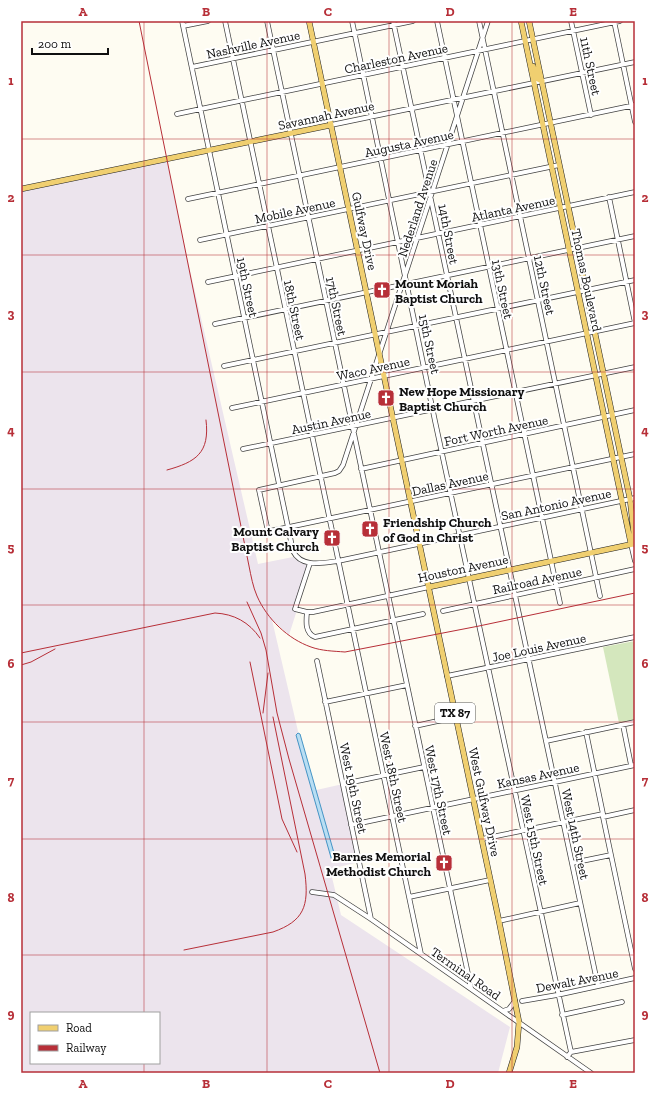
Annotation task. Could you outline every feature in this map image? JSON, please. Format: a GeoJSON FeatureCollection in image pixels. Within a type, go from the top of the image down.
{"type":"FeatureCollection","features":[{"type":"Feature","properties":{"kind":"main road","name":"Gulfway Drive"},"geometry":{"type":"LineString","coordinates":[[309,21],[428,587]]}},
{"type":"Feature","properties":{"kind":"main road","name":"Thomas Boulevard"},"geometry":{"type":"LineString","coordinates":[[521,21],[622,501],[634,544]]}},
{"type":"Feature","properties":{"kind":"main road","name":"Thomas Boulevard"},"geometry":{"type":"LineString","coordinates":[[529,21],[621,457],[632,499],[634,544]]}},
{"type":"Feature","properties":{"kind":"main road"},"geometry":{"type":"LineString","coordinates":[[529,58],[538,79],[542,81]]}},
{"type":"Feature","properties":{"kind":"main road"},"geometry":{"type":"LineString","coordinates":[[534,83],[538,85],[547,107]]}},
{"type":"Feature","properties":{"kind":"main road","name":"Savannah Avenue"},"geometry":{"type":"LineString","coordinates":[[21,189],[331,125]]}},
{"type":"Feature","properties":{"kind":"main road","name":"Houston Avenue"},"geometry":{"type":"LineString","coordinates":[[428,587],[634,544]]}},
{"type":"Feature","properties":{"kind":"main road","name":"West Gulfway Drive"},"geometry":{"type":"LineString","coordinates":[[428,587],[482,839],[519,1022]]}},
{"type":"Feature","properties":{"kind":"main road","name":"TX 87"},"geometry":{"type":"LineString","coordinates":[[509,1073],[517,1047],[519,1022]]}},
{"type":"Feature","properties":{"kind":"street","name":"19th Street"},"geometry":{"type":"LineString","coordinates":[[182,21],[295,556]]}},
{"type":"Feature","properties":{"kind":"street"},"geometry":{"type":"LineString","coordinates":[[183,26],[208,21]]}},
{"type":"Feature","properties":{"kind":"street","name":"18th Street"},"geometry":{"type":"LineString","coordinates":[[224,21],[347,604]]}},
{"type":"Feature","properties":{"kind":"street","name":"17th Street"},"geometry":{"type":"LineString","coordinates":[[267,21],[343,385],[354,426],[353,434],[388,595]]}},
{"type":"Feature","properties":{"kind":"street"},"geometry":{"type":"LineString","coordinates":[[352,21],[405,276]]}},
{"type":"Feature","properties":{"kind":"street","name":"Nashville Avenue"},"geometry":{"type":"LineString","coordinates":[[192,67],[314,42],[394,23],[413,21]]}},
{"type":"Feature","properties":{"kind":"street","name":"13th Street"},"geometry":{"type":"LineString","coordinates":[[437,21],[560,603]]}},
{"type":"Feature","properties":{"kind":"street","name":"12th Street"},"geometry":{"type":"LineString","coordinates":[[479,21],[600,596]]}},
{"type":"Feature","properties":{"kind":"street","name":"Nederland Avenue"},"geometry":{"type":"LineString","coordinates":[[354,426],[405,284],[405,276],[488,21]]}},
{"type":"Feature","properties":{"kind":"street","name":"11th Street"},"geometry":{"type":"LineString","coordinates":[[571,21],[591,115]]}},
{"type":"Feature","properties":{"kind":"street","name":"Charleston Avenue"},"geometry":{"type":"LineString","coordinates":[[177,114],[620,21]]}},
{"type":"Feature","properties":{"kind":"street"},"geometry":{"type":"LineString","coordinates":[[614,22],[633,106],[635,122]]}},
{"type":"Feature","properties":{"kind":"street","name":"14th Street"},"geometry":{"type":"LineString","coordinates":[[394,23],[420,150],[432,193],[438,234],[509,570]]}},
{"type":"Feature","properties":{"kind":"street","name":"Savannah Avenue"},"geometry":{"type":"LineString","coordinates":[[331,125],[635,62]]}},
{"type":"Feature","properties":{"kind":"street","name":"Augusta Avenue"},"geometry":{"type":"LineString","coordinates":[[188,199],[633,106]]}},
{"type":"Feature","properties":{"kind":"street","name":"Mobile Avenue"},"geometry":{"type":"LineString","coordinates":[[200,240],[432,193],[471,183],[559,165]]}},
{"type":"Feature","properties":{"kind":"street","name":"Atlanta Avenue"},"geometry":{"type":"LineString","coordinates":[[208,282],[480,226],[635,192]]}},
{"type":"Feature","properties":{"kind":"street"},"geometry":{"type":"LineString","coordinates":[[609,197],[635,323]]}},
{"type":"Feature","properties":{"kind":"street"},"geometry":{"type":"LineString","coordinates":[[215,324],[635,236]]}},
{"type":"Feature","properties":{"kind":"street"},"geometry":{"type":"LineString","coordinates":[[224,366],[635,280]]}},
{"type":"Feature","properties":{"kind":"street","name":"15th Street"},"geometry":{"type":"LineString","coordinates":[[405,284],[416,326],[469,578]]}},
{"type":"Feature","properties":{"kind":"street","name":"Waco Avenue"},"geometry":{"type":"LineString","coordinates":[[232,408],[635,323]]}},
{"type":"Feature","properties":{"kind":"street","name":"Austin Avenue"},"geometry":{"type":"LineString","coordinates":[[242,449],[635,367]]}},
{"type":"Feature","properties":{"kind":"street","name":"Fort Worth Avenue"},"geometry":{"type":"LineString","coordinates":[[361,469],[635,410]]}},
{"type":"Feature","properties":{"kind":"street"},"geometry":{"type":"LineString","coordinates":[[280,485],[335,474],[341,469],[353,434]]}},
{"type":"Feature","properties":{"kind":"street","name":"Dallas Avenue"},"geometry":{"type":"LineString","coordinates":[[280,485],[259,490],[267,527],[270,531],[635,454]]}},
{"type":"Feature","properties":{"kind":"street","name":"San Antonio Avenue"},"geometry":{"type":"LineString","coordinates":[[295,556],[310,563],[318,564],[338,561],[632,499]]}},
{"type":"Feature","properties":{"kind":"street"},"geometry":{"type":"LineString","coordinates":[[634,544],[635,561]]}},
{"type":"Feature","properties":{"kind":"street","name":"Houston Avenue"},"geometry":{"type":"LineString","coordinates":[[310,563],[296,609],[307,612],[428,587]]}},
{"type":"Feature","properties":{"kind":"street","name":"Railroad Avenue"},"geometry":{"type":"LineString","coordinates":[[443,611],[635,569]]}},
{"type":"Feature","properties":{"kind":"street","name":"West 14th Street"},"geometry":{"type":"LineString","coordinates":[[509,570],[598,986]]}},
{"type":"Feature","properties":{"kind":"street","name":"West 15th Street"},"geometry":{"type":"LineString","coordinates":[[469,578],[557,995],[571,1052]]}},
{"type":"Feature","properties":{"kind":"street","name":"West 17th Street"},"geometry":{"type":"LineString","coordinates":[[388,595],[471,988]]}},
{"type":"Feature","properties":{"kind":"street","name":"West 18th Street"},"geometry":{"type":"LineString","coordinates":[[347,604],[421,954]]}},
{"type":"Feature","properties":{"kind":"street"},"geometry":{"type":"LineString","coordinates":[[307,612],[308,630],[311,635],[315,637],[423,614]]}},
{"type":"Feature","properties":{"kind":"street","name":"Joe Louis Avenue"},"geometry":{"type":"LineString","coordinates":[[447,676],[635,637]]}},
{"type":"Feature","properties":{"kind":"street","name":"West 19th Street"},"geometry":{"type":"LineString","coordinates":[[316,661],[326,702],[371,919]]}},
{"type":"Feature","properties":{"kind":"street"},"geometry":{"type":"LineString","coordinates":[[326,702],[407,685]]}},
{"type":"Feature","properties":{"kind":"street"},"geometry":{"type":"LineString","coordinates":[[415,726],[456,717]]}},
{"type":"Feature","properties":{"kind":"street"},"geometry":{"type":"LineString","coordinates":[[546,741],[635,722]]}},
{"type":"Feature","properties":{"kind":"street"},"geometry":{"type":"LineString","coordinates":[[623,725],[633,765]]}},
{"type":"Feature","properties":{"kind":"street"},"geometry":{"type":"LineString","coordinates":[[586,732],[635,969]]}},
{"type":"Feature","properties":{"kind":"street","name":"Kansas Avenue"},"geometry":{"type":"LineString","coordinates":[[351,825],[633,765]]}},
{"type":"Feature","properties":{"kind":"street"},"geometry":{"type":"LineString","coordinates":[[342,784],[424,766]]}},
{"type":"Feature","properties":{"kind":"street"},"geometry":{"type":"LineString","coordinates":[[482,839],[563,822],[635,810]]}},
{"type":"Feature","properties":{"kind":"street"},"geometry":{"type":"LineString","coordinates":[[572,863],[611,855]]}},
{"type":"Feature","properties":{"kind":"street"},"geometry":{"type":"LineString","coordinates":[[409,897],[490,880]]}},
{"type":"Feature","properties":{"kind":"street","name":"Terminal Road"},"geometry":{"type":"LineString","coordinates":[[312,892],[334,895],[371,919],[591,1073]]}},
{"type":"Feature","properties":{"kind":"street"},"geometry":{"type":"LineString","coordinates":[[499,921],[580,904]]}},
{"type":"Feature","properties":{"kind":"street","name":"Dewalt Avenue"},"geometry":{"type":"LineString","coordinates":[[522,1000],[557,995],[635,978]]}},
{"type":"Feature","properties":{"kind":"street"},"geometry":{"type":"LineString","coordinates":[[504,1011],[509,1009],[515,1001]]}},
{"type":"Feature","properties":{"kind":"street"},"geometry":{"type":"LineString","coordinates":[[562,1015],[622,1002]]}},
{"type":"Feature","properties":{"kind":"street"},"geometry":{"type":"LineString","coordinates":[[567,1057],[571,1052],[635,1040]]}},
{"type":"Feature","properties":{"kind":"shaded area"},"geometry":{"type":"Polygon","coordinates":[[[167,160],[186,253],[258,564],[293,557],[308,564],[297,610],[289,635],[272,620],[312,791],[343,784],[359,862],[330,869],[341,915],[510,1027],[498,1073],[21,1073],[21,189],[167,160]]]}},
{"type":"Feature","properties":{"kind":"green space"},"geometry":{"type":"Polygon","coordinates":[[[635,641],[635,720],[619,723],[603,647],[635,641]]]}},
{"type":"Feature","properties":{"kind":"water"},"geometry":{"type":"Polygon","coordinates":[[[298,733],[300,734],[336,860],[335,862],[332,861],[296,735],[298,733]]]}},
{"type":"Feature","properties":{"kind":"railway"},"geometry":{"type":"LineString","coordinates":[[139,21],[251,578],[257,596],[266,613],[272,620],[294,639],[311,647],[328,651],[345,652],[479,626],[635,593]]}},
{"type":"Feature","properties":{"kind":"railway"},"geometry":{"type":"LineString","coordinates":[[167,470],[186,463],[199,454],[206,441],[206,420]]}},
{"type":"Feature","properties":{"kind":"railway"},"geometry":{"type":"LineString","coordinates":[[247,602],[261,633],[266,650],[277,713],[289,759],[380,1073]]}},
{"type":"Feature","properties":{"kind":"railway"},"geometry":{"type":"LineString","coordinates":[[21,653],[215,613],[235,617],[246,623],[260,638]]}},
{"type":"Feature","properties":{"kind":"railway"},"geometry":{"type":"LineString","coordinates":[[21,665],[31,662],[55,649]]}},
{"type":"Feature","properties":{"kind":"railway"},"geometry":{"type":"LineString","coordinates":[[250,662],[282,819],[297,852]]}},
{"type":"Feature","properties":{"kind":"railway"},"geometry":{"type":"LineString","coordinates":[[263,713],[268,673]]}},
{"type":"Feature","properties":{"kind":"railway"},"geometry":{"type":"LineString","coordinates":[[184,950],[273,932],[292,923],[298,917],[305,904],[305,874],[273,717]]}},
{"type":"Feature","properties":{"kind":"place","name":"Mount Moriah Baptist Church"},"geometry":{"type":"Point","coordinates":[382,290]}},
{"type":"Feature","properties":{"kind":"place","name":"New Hope Missionary Baptist Church"},"geometry":{"type":"Point","coordinates":[386,398]}},
{"type":"Feature","properties":{"kind":"place","name":"Friendship Church of God in Christ"},"geometry":{"type":"Point","coordinates":[370,529]}},
{"type":"Feature","properties":{"kind":"place","name":"Mount Calvary Baptist Church"},"geometry":{"type":"Point","coordinates":[332,538]}},
{"type":"Feature","properties":{"kind":"place","name":"Barnes Memorial Methodist Church"},"geometry":{"type":"Point","coordinates":[444,863]}}]}
